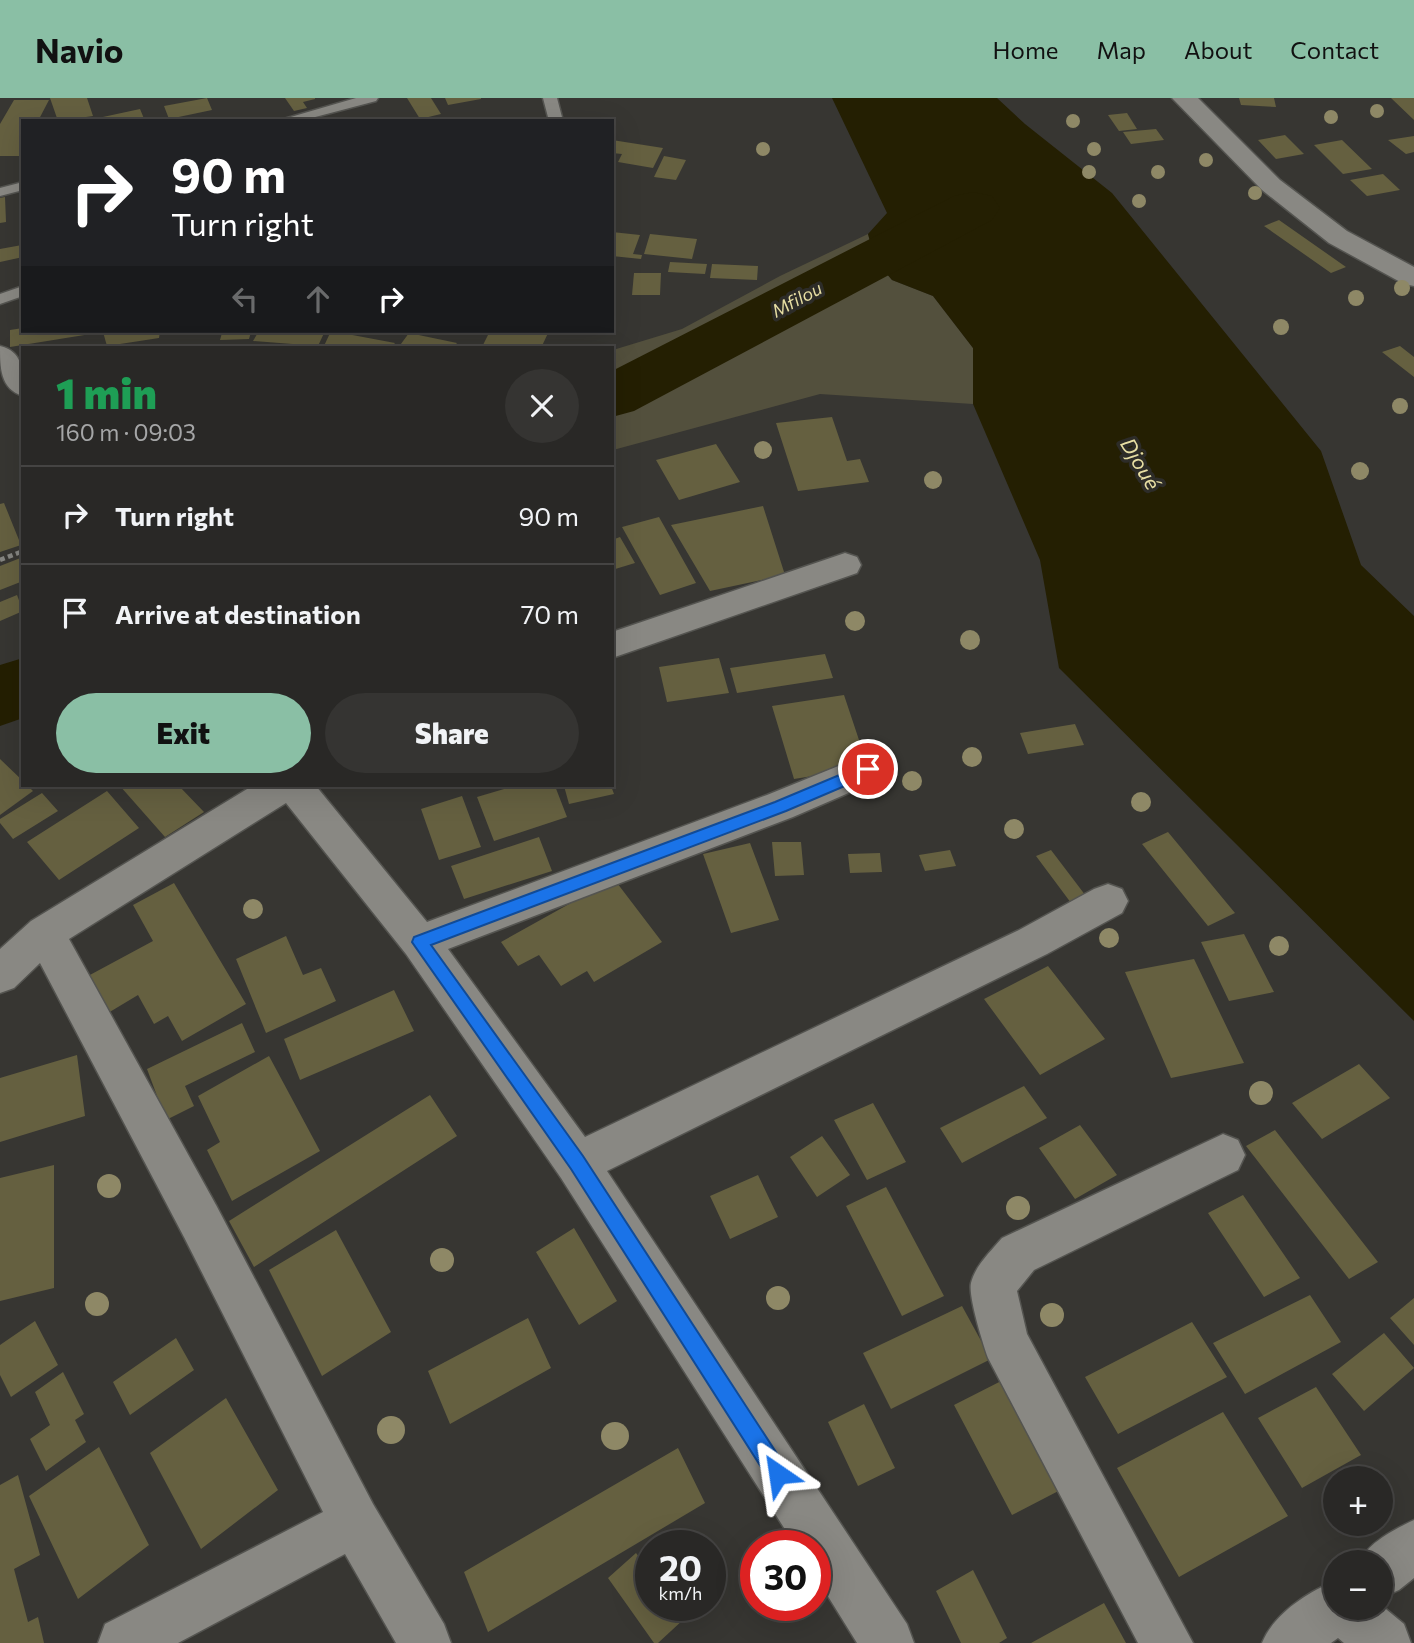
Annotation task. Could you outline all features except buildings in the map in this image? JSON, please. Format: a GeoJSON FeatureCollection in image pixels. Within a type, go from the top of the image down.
{"type":"FeatureCollection","features":[{"type":"Feature","properties":{"kind":"street"},"geometry":{"type":"LineString","coordinates":[[1184,98],[1271,185],[1338,237],[1414,278]]}},
{"type":"Feature","properties":{"kind":"street"},"geometry":{"type":"LineString","coordinates":[[0,358],[21,384]]}},
{"type":"Feature","properties":{"kind":"street"},"geometry":{"type":"LineString","coordinates":[[614,644],[845,565]]}},
{"type":"Feature","properties":{"kind":"street"},"geometry":{"type":"LineString","coordinates":[[420,942],[780,806],[868,769]]}},
{"type":"Feature","properties":{"kind":"street"},"geometry":{"type":"LineString","coordinates":[[0,975],[45,933],[280,787]]}},
{"type":"Feature","properties":{"kind":"street"},"geometry":{"type":"LineString","coordinates":[[295,787],[420,942],[577,1163],[888,1643]]}},
{"type":"Feature","properties":{"kind":"street"},"geometry":{"type":"LineString","coordinates":[[577,1163],[1033,942],[1108,901]]}},
{"type":"Feature","properties":{"kind":"street"},"geometry":{"type":"LineString","coordinates":[[45,933],[206,1233],[355,1521],[425,1643]]}},
{"type":"Feature","properties":{"kind":"street"},"geometry":{"type":"LineString","coordinates":[[1167,1643],[1005,1342],[993,1285],[1018,1254],[1223,1155]]}},
{"type":"Feature","properties":{"kind":"street"},"geometry":{"type":"LineString","coordinates":[[124,1643],[355,1521]]}},
{"type":"Feature","properties":{"kind":"street"},"geometry":{"type":"LineString","coordinates":[[1393,1563],[1414,1546]]}},
{"type":"Feature","properties":{"kind":"street"},"geometry":{"type":"LineString","coordinates":[[1288,1643],[1323,1616]]}},
{"type":"Feature","properties":{"kind":"street"},"geometry":{"type":"LineString","coordinates":[[1357,1620],[1385,1643]]}},
{"type":"Feature","properties":{"kind":"lane"},"geometry":{"type":"LineString","coordinates":[[292,119],[371,98]]}},
{"type":"Feature","properties":{"kind":"lane"},"geometry":{"type":"LineString","coordinates":[[550,98],[555,119]]}},
{"type":"Feature","properties":{"kind":"lane"},"geometry":{"type":"LineString","coordinates":[[0,192],[21,187]]}},
{"type":"Feature","properties":{"kind":"lane"},"geometry":{"type":"LineString","coordinates":[[0,299],[21,292]]}},
{"type":"Feature","properties":{"kind":"path"},"geometry":{"type":"LineString","coordinates":[[0,560],[21,552]]}},
{"type":"Feature","properties":{"kind":"shaded area"},"geometry":{"type":"Polygon","coordinates":[[[868,234],[875,260],[892,280],[933,296],[973,348],[973,404],[820,394],[614,450],[614,350],[682,329],[780,276],[868,234]]]}},
{"type":"Feature","properties":{"kind":"water","name":"Djoué"},"geometry":{"type":"Polygon","coordinates":[[[832,98],[997,98],[1025,124],[1112,193],[1321,451],[1361,565],[1414,616],[1414,1021],[1059,668],[1040,560],[973,404],[973,348],[933,296],[892,280],[875,260],[868,234],[887,213],[832,98]]]}},
{"type":"Feature","properties":{"kind":"waterway","name":"Mfilou"},"geometry":{"type":"LineString","coordinates":[[614,396],[973,208]]}},
{"type":"Feature","properties":{"kind":"waterway","name":"Mfilou"},"geometry":{"type":"LineString","coordinates":[[0,697],[21,687]]}},
{"type":"Feature","properties":{"kind":"route"},"geometry":{"type":"LineString","coordinates":[[778,1474],[577,1163],[420,942],[780,806],[868,769]]}}]}
